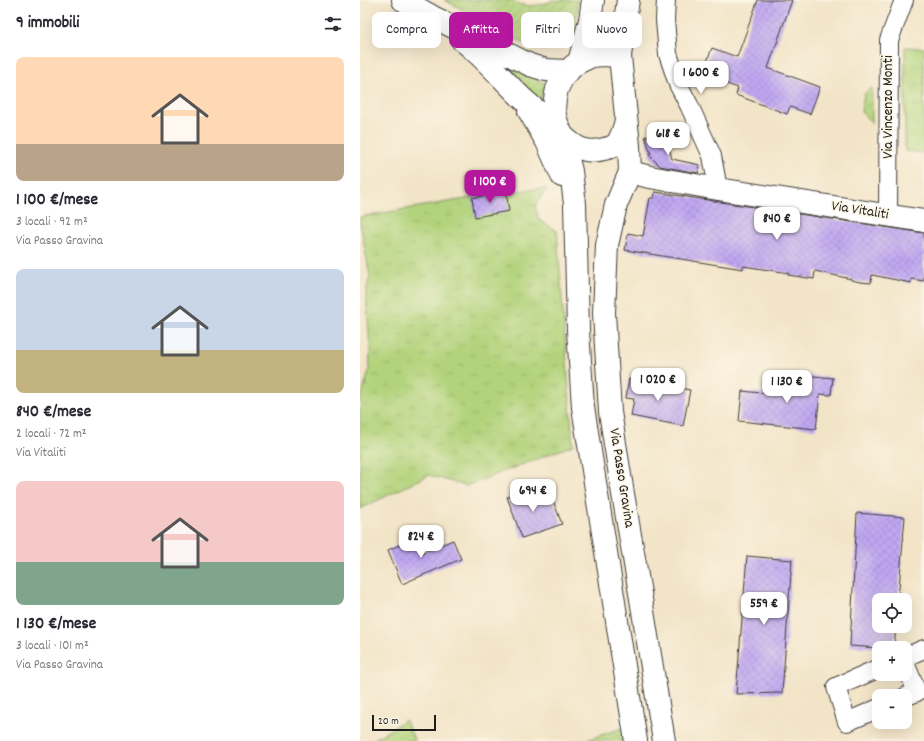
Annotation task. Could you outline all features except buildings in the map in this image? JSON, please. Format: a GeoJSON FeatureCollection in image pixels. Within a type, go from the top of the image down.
{"type":"FeatureCollection","features":[{"type":"Feature","properties":{"kind":"main road"},"geometry":{"type":"LineString","coordinates":[[561,132],[554,110],[555,99],[560,84],[573,66],[590,20],[592,0]]}},
{"type":"Feature","properties":{"kind":"main road"},"geometry":{"type":"LineString","coordinates":[[417,6],[467,43],[521,97],[561,132],[569,142],[576,147],[598,151],[609,148],[617,142],[626,121],[620,56],[628,0]]}},
{"type":"Feature","properties":{"kind":"main road"},"geometry":{"type":"LineString","coordinates":[[417,6],[530,65],[546,70],[573,66],[592,56],[620,56]]}},
{"type":"Feature","properties":{"kind":"main road"},"geometry":{"type":"LineString","coordinates":[[521,97],[546,142],[575,204]]}},
{"type":"Feature","properties":{"kind":"main road","name":"Via Passo Gravina"},"geometry":{"type":"LineString","coordinates":[[626,121],[630,172],[616,205],[607,245],[604,313],[610,412],[664,741]]}},
{"type":"Feature","properties":{"kind":"main road","name":"Via Passo Gravina"},"geometry":{"type":"LineString","coordinates":[[561,132],[571,171],[575,204],[578,330],[583,407],[636,741]]}},
{"type":"Feature","properties":{"kind":"main road","name":"Via Vitaliti"},"geometry":{"type":"LineString","coordinates":[[630,172],[718,189],[924,221]]}},
{"type":"Feature","properties":{"kind":"street"},"geometry":{"type":"LineString","coordinates":[[666,0],[665,20],[668,54],[678,84],[712,156],[718,189]]}},
{"type":"Feature","properties":{"kind":"street","name":"Via Vincenzo Monti"},"geometry":{"type":"LineString","coordinates":[[888,216],[889,40],[904,0]]}},
{"type":"Feature","properties":{"kind":"street"},"geometry":{"type":"LineString","coordinates":[[912,654],[924,649]]}},
{"type":"Feature","properties":{"kind":"street"},"geometry":{"type":"LineString","coordinates":[[872,671],[836,687],[847,722],[872,711]]}},
{"type":"Feature","properties":{"kind":"street"},"geometry":{"type":"LineString","coordinates":[[912,680],[917,692],[912,694]]}},
{"type":"Feature","properties":{"kind":"green space"},"geometry":{"type":"Polygon","coordinates":[[[444,0],[509,0],[528,6],[539,5],[550,2],[551,0],[578,0],[574,29],[574,12],[521,12],[521,42],[513,37],[513,12],[467,12],[444,0]]]}},
{"type":"Feature","properties":{"kind":"green space"},"geometry":{"type":"Polygon","coordinates":[[[905,47],[924,48],[924,153],[905,151],[905,47]]]}},
{"type":"Feature","properties":{"kind":"green space"},"geometry":{"type":"Polygon","coordinates":[[[533,48],[554,48],[546,50],[533,48]]]}},
{"type":"Feature","properties":{"kind":"green space"},"geometry":{"type":"Polygon","coordinates":[[[504,63],[545,83],[540,101],[504,63]]]}},
{"type":"Feature","properties":{"kind":"green space"},"geometry":{"type":"Polygon","coordinates":[[[872,88],[872,123],[861,112],[864,94],[872,88]]]}},
{"type":"Feature","properties":{"kind":"green space"},"geometry":{"type":"Polygon","coordinates":[[[547,188],[535,206],[539,220],[557,231],[573,445],[466,486],[429,475],[360,509],[360,403],[369,370],[370,350],[366,292],[370,276],[360,217],[506,192],[547,188]]]}},
{"type":"Feature","properties":{"kind":"green space"},"geometry":{"type":"Polygon","coordinates":[[[405,720],[415,741],[372,741],[405,720]]]}},
{"type":"Feature","properties":{"kind":"green space"},"geometry":{"type":"Polygon","coordinates":[[[622,728],[623,741],[584,741],[622,728]]]}}]}
